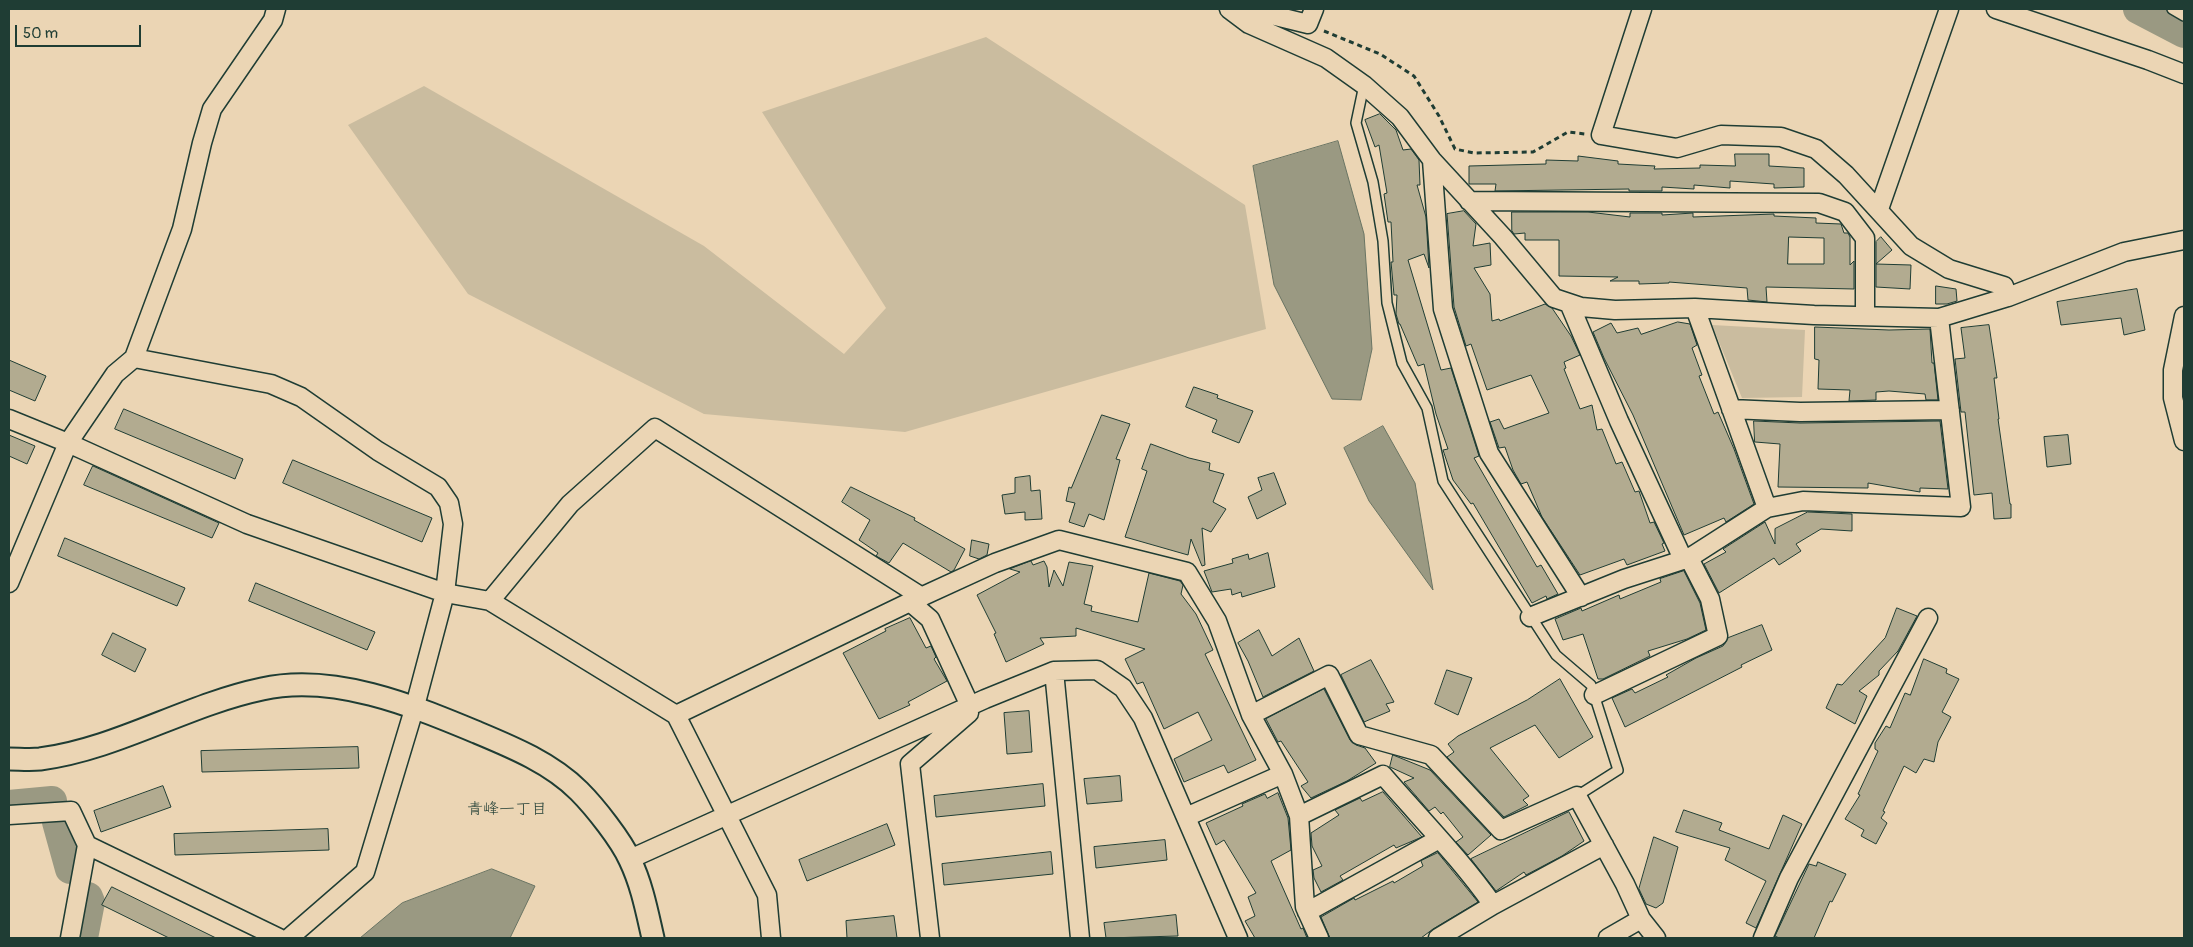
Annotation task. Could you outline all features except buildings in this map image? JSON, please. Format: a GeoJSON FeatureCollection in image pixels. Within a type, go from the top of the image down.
{"type":"FeatureCollection","features":[{"type":"Feature","properties":{"kind":"street"},"geometry":{"type":"LineString","coordinates":[[9,583],[68,443],[115,374],[134,358],[182,229],[202,143],[212,110],[273,20],[276,9]]}},
{"type":"Feature","properties":{"kind":"street"},"geometry":{"type":"LineString","coordinates":[[1228,9],[1250,24],[1326,58],[1364,84],[1400,117],[1432,160],[1554,298],[1581,307],[1615,310],[1695,308],[1939,318],[2008,297],[2124,252],[2184,240]]}},
{"type":"Feature","properties":{"kind":"street"},"geometry":{"type":"LineString","coordinates":[[1247,9],[1311,17]]}},
{"type":"Feature","properties":{"kind":"street"},"geometry":{"type":"LineString","coordinates":[[1642,9],[1600,135],[1677,148],[1722,135],[1781,137],[1816,148],[1879,209],[1911,246],[1950,269],[2004,286],[2008,297]]}},
{"type":"Feature","properties":{"kind":"street"},"geometry":{"type":"LineString","coordinates":[[1879,209],[1949,9]]}},
{"type":"Feature","properties":{"kind":"street"},"geometry":{"type":"LineString","coordinates":[[1996,9],[2184,74]]}},
{"type":"Feature","properties":{"kind":"street"},"geometry":{"type":"LineString","coordinates":[[1432,160],[1442,308],[1489,452],[1581,596]]}},
{"type":"Feature","properties":{"kind":"street"},"geometry":{"type":"LineString","coordinates":[[1469,201],[1819,203],[1846,212],[1865,238],[1865,316]]}},
{"type":"Feature","properties":{"kind":"street"},"geometry":{"type":"LineString","coordinates":[[1569,303],[1619,421],[1686,558],[1710,599],[1718,636],[1594,695]]}},
{"type":"Feature","properties":{"kind":"street"},"geometry":{"type":"LineString","coordinates":[[1695,308],[1766,508]]}},
{"type":"Feature","properties":{"kind":"street"},"geometry":{"type":"LineString","coordinates":[[2184,316],[2174,370],[2174,398],[2184,441]]}},
{"type":"Feature","properties":{"kind":"street"},"geometry":{"type":"LineString","coordinates":[[1530,617],[1624,579],[1686,558],[1766,508],[1803,500],[1960,507],[1939,318]]}},
{"type":"Feature","properties":{"kind":"street"},"geometry":{"type":"LineString","coordinates":[[134,358],[270,384],[301,397],[378,451],[438,487],[448,503],[452,524],[446,593],[415,706],[365,872],[289,938]]}},
{"type":"Feature","properties":{"kind":"street"},"geometry":{"type":"LineString","coordinates":[[1731,409],[1800,412],[1950,410]]}},
{"type":"Feature","properties":{"kind":"street"},"geometry":{"type":"LineString","coordinates":[[9,419],[68,443],[247,524],[446,593],[490,601],[676,715],[767,895],[771,938]]}},
{"type":"Feature","properties":{"kind":"street"},"geometry":{"type":"LineString","coordinates":[[490,601],[570,504],[655,428],[916,600],[930,619],[977,703]]}},
{"type":"Feature","properties":{"kind":"street"},"geometry":{"type":"LineString","coordinates":[[676,715],[995,563],[1059,540],[1187,572],[1217,621],[1251,715],[1283,774],[1299,816],[1305,907],[1319,938]]}},
{"type":"Feature","properties":{"kind":"street"},"geometry":{"type":"LineString","coordinates":[[1762,938],[1789,878],[1928,618]]}},
{"type":"Feature","properties":{"kind":"street"},"geometry":{"type":"LineString","coordinates":[[630,859],[977,703],[1054,671],[1097,670],[1123,688],[1143,718],[1238,938]]}},
{"type":"Feature","properties":{"kind":"street"},"geometry":{"type":"LineString","coordinates":[[1054,671],[1080,938]]}},
{"type":"Feature","properties":{"kind":"street"},"geometry":{"type":"LineString","coordinates":[[1251,715],[1329,675],[1359,735],[1431,755],[1501,830],[1577,796],[1641,918],[1656,938]]}},
{"type":"Feature","properties":{"kind":"street"},"geometry":{"type":"LineString","coordinates":[[9,759],[39,759],[92,748],[263,689],[307,685],[357,691],[415,706],[540,761],[579,791],[614,835],[630,859],[645,901],[653,938]]}},
{"type":"Feature","properties":{"kind":"street"},"geometry":{"type":"LineString","coordinates":[[930,938],[910,764],[977,703]]}},
{"type":"Feature","properties":{"kind":"street"},"geometry":{"type":"LineString","coordinates":[[1186,817],[1283,774]]}},
{"type":"Feature","properties":{"kind":"street"},"geometry":{"type":"LineString","coordinates":[[1299,816],[1383,775],[1438,839],[1469,871],[1493,904]]}},
{"type":"Feature","properties":{"kind":"street"},"geometry":{"type":"LineString","coordinates":[[9,815],[71,811],[87,845],[70,938]]}},
{"type":"Feature","properties":{"kind":"street"},"geometry":{"type":"LineString","coordinates":[[1308,912],[1438,839]]}},
{"type":"Feature","properties":{"kind":"street"},"geometry":{"type":"LineString","coordinates":[[87,845],[279,938]]}},
{"type":"Feature","properties":{"kind":"street"},"geometry":{"type":"LineString","coordinates":[[1438,938],[1493,904],[1604,845]]}},
{"type":"Feature","properties":{"kind":"street"},"geometry":{"type":"LineString","coordinates":[[1608,938],[1641,918]]}},
{"type":"Feature","properties":{"kind":"lane"},"geometry":{"type":"LineString","coordinates":[[2172,9],[2184,16]]}},
{"type":"Feature","properties":{"kind":"lane"},"geometry":{"type":"LineString","coordinates":[[1364,84],[1356,123],[1374,182],[1383,241],[1387,303],[1402,363],[1427,408],[1442,481],[1512,585],[1530,617],[1556,655],[1591,685],[1618,770],[1577,796]]}},
{"type":"Feature","properties":{"kind":"path"},"geometry":{"type":"LineString","coordinates":[[1311,17],[1380,54],[1414,76],[1455,148],[1474,153],[1533,152],[1568,132],[1600,135]]}},
{"type":"Feature","properties":{"kind":"shaded area"},"geometry":{"type":"Polygon","coordinates":[[[986,37],[1245,205],[1266,329],[905,432],[704,414],[468,294],[348,125],[424,86],[704,246],[844,354],[886,308],[762,112],[986,37]]]}},
{"type":"Feature","properties":{"kind":"shaded area"},"geometry":{"type":"Polygon","coordinates":[[[1338,141],[1364,234],[1372,349],[1361,400],[1332,399],[1274,285],[1253,166],[1338,141]]]}},
{"type":"Feature","properties":{"kind":"shaded area"},"geometry":{"type":"Polygon","coordinates":[[[1712,325],[1805,330],[1802,397],[1742,398],[1712,325]]]}},
{"type":"Feature","properties":{"kind":"shaded area"},"geometry":{"type":"Polygon","coordinates":[[[1383,426],[1415,483],[1433,590],[1369,501],[1344,448],[1383,426]]]}},
{"type":"Feature","properties":{"kind":"shaded area"},"geometry":{"type":"Polygon","coordinates":[[[492,869],[535,886],[510,938],[360,938],[402,903],[492,869]]]}},
{"type":"Feature","properties":{"kind":"waterway"},"geometry":{"type":"LineString","coordinates":[[2138,9],[2184,33]]}},
{"type":"Feature","properties":{"kind":"waterway"},"geometry":{"type":"LineString","coordinates":[[9,805],[52,801]]}},
{"type":"Feature","properties":{"kind":"waterway"},"geometry":{"type":"LineString","coordinates":[[57,822],[70,869]]}},
{"type":"Feature","properties":{"kind":"waterway"},"geometry":{"type":"LineString","coordinates":[[83,938],[90,902],[88,897]]}},
{"type":"Feature","properties":{"kind":"district","name":"青峰一丁目"},"geometry":{"type":"Point","coordinates":[507,810]}}]}
